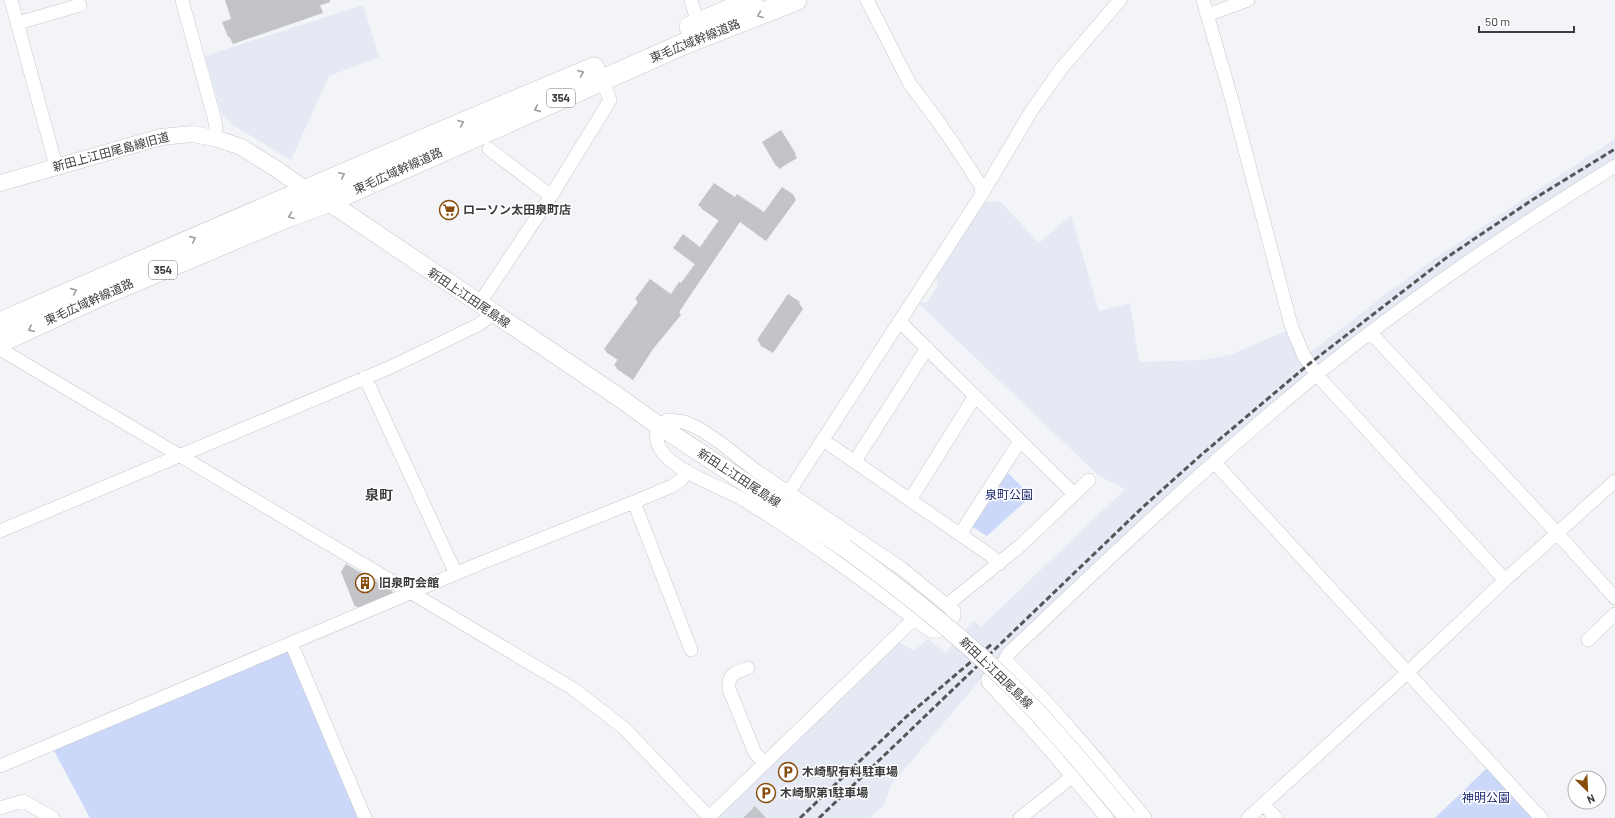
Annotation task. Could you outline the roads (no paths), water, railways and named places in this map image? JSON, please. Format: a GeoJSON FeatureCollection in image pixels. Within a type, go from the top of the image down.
{"type":"FeatureCollection","features":[{"type":"Feature","properties":{"kind":"highway","name":"東毛広域幹線道路"},"geometry":{"type":"LineString","coordinates":[[0,323],[306,190],[752,0]]}},
{"type":"Feature","properties":{"kind":"highway","name":"東毛広域幹線道路"},"geometry":{"type":"LineString","coordinates":[[0,342],[97,297],[289,216],[328,202],[686,43],[796,0]]}},
{"type":"Feature","properties":{"kind":"main road","name":"新田上江田尾島線"},"geometry":{"type":"LineString","coordinates":[[306,190],[328,202],[658,425],[845,548],[927,610],[998,672],[1058,735],[1128,818]]}},
{"type":"Feature","properties":{"kind":"street"},"geometry":{"type":"LineString","coordinates":[[11,0],[56,166]]}},
{"type":"Feature","properties":{"kind":"street"},"geometry":{"type":"LineString","coordinates":[[182,0],[214,117],[216,127],[215,138]]}},
{"type":"Feature","properties":{"kind":"street"},"geometry":{"type":"LineString","coordinates":[[691,0],[698,24]]}},
{"type":"Feature","properties":{"kind":"street"},"geometry":{"type":"LineString","coordinates":[[867,0],[910,84],[955,146],[981,186],[982,194]]}},
{"type":"Feature","properties":{"kind":"street"},"geometry":{"type":"LineString","coordinates":[[789,492],[982,194],[1032,110],[1061,69],[1120,0]]}},
{"type":"Feature","properties":{"kind":"street"},"geometry":{"type":"LineString","coordinates":[[1205,6],[1214,14],[1248,0]]}},
{"type":"Feature","properties":{"kind":"street"},"geometry":{"type":"LineString","coordinates":[[18,23],[80,5]]}},
{"type":"Feature","properties":{"kind":"street"},"geometry":{"type":"LineString","coordinates":[[1205,6],[1233,104],[1291,325],[1304,356],[1317,374],[1506,580]]}},
{"type":"Feature","properties":{"kind":"street"},"geometry":{"type":"LineString","coordinates":[[0,531],[365,377],[478,325],[485,320],[486,308],[551,196],[610,100],[602,80]]}},
{"type":"Feature","properties":{"kind":"street","name":"新田上江田尾島線旧道"},"geometry":{"type":"LineString","coordinates":[[0,183],[161,137],[192,134],[215,138],[241,147],[256,155],[306,190]]}},
{"type":"Feature","properties":{"kind":"street"},"geometry":{"type":"LineString","coordinates":[[489,149],[551,196]]}},
{"type":"Feature","properties":{"kind":"street"},"geometry":{"type":"LineString","coordinates":[[1108,818],[1045,744],[988,682],[1008,654],[1123,545],[1214,462],[1317,374],[1455,271],[1534,217],[1615,166]]}},
{"type":"Feature","properties":{"kind":"street"},"geometry":{"type":"LineString","coordinates":[[899,321],[1074,494]]}},
{"type":"Feature","properties":{"kind":"street"},"geometry":{"type":"LineString","coordinates":[[1371,333],[1558,534],[1615,598]]}},
{"type":"Feature","properties":{"kind":"street"},"geometry":{"type":"LineString","coordinates":[[855,461],[927,348]]}},
{"type":"Feature","properties":{"kind":"street"},"geometry":{"type":"LineString","coordinates":[[0,350],[572,688],[624,728],[708,818],[914,619]]}},
{"type":"Feature","properties":{"kind":"street"},"geometry":{"type":"LineString","coordinates":[[365,377],[456,574]]}},
{"type":"Feature","properties":{"kind":"street"},"geometry":{"type":"LineString","coordinates":[[910,500],[975,396]]}},
{"type":"Feature","properties":{"kind":"street"},"geometry":{"type":"LineString","coordinates":[[668,420],[684,422],[700,429],[755,470],[901,568],[954,611],[954,616],[942,630],[936,632],[931,631],[859,577],[743,500],[687,471],[672,461],[658,446],[655,433],[658,425],[668,420]]}},
{"type":"Feature","properties":{"kind":"street"},"geometry":{"type":"LineString","coordinates":[[823,440],[990,555],[999,564]]}},
{"type":"Feature","properties":{"kind":"street"},"geometry":{"type":"LineString","coordinates":[[960,534],[1020,440]]}},
{"type":"Feature","properties":{"kind":"street"},"geometry":{"type":"LineString","coordinates":[[1214,462],[1541,818]]}},
{"type":"Feature","properties":{"kind":"street"},"geometry":{"type":"LineString","coordinates":[[0,766],[456,574],[672,486],[681,480],[687,471]]}},
{"type":"Feature","properties":{"kind":"street"},"geometry":{"type":"LineString","coordinates":[[947,605],[1021,546],[1088,480]]}},
{"type":"Feature","properties":{"kind":"street"},"geometry":{"type":"LineString","coordinates":[[1248,818],[1615,481]]}},
{"type":"Feature","properties":{"kind":"street"},"geometry":{"type":"LineString","coordinates":[[634,502],[691,650]]}},
{"type":"Feature","properties":{"kind":"street"},"geometry":{"type":"LineString","coordinates":[[1588,640],[1615,614]]}},
{"type":"Feature","properties":{"kind":"street"},"geometry":{"type":"LineString","coordinates":[[291,643],[366,818]]}},
{"type":"Feature","properties":{"kind":"street"},"geometry":{"type":"LineString","coordinates":[[1005,660],[1040,694],[1096,758],[1145,818]]}},
{"type":"Feature","properties":{"kind":"street"},"geometry":{"type":"LineString","coordinates":[[748,668],[732,674],[728,680],[729,689],[755,753],[764,763]]}},
{"type":"Feature","properties":{"kind":"street"},"geometry":{"type":"LineString","coordinates":[[1020,818],[1096,758]]}},
{"type":"Feature","properties":{"kind":"street"},"geometry":{"type":"LineString","coordinates":[[0,808],[23,801],[53,818]]}},
{"type":"Feature","properties":{"kind":"street"},"geometry":{"type":"LineString","coordinates":[[1263,804],[1276,818]]}},
{"type":"Feature","properties":{"kind":"railway"},"geometry":{"type":"LineString","coordinates":[[819,818],[1143,507],[1201,455],[1309,364],[1446,258],[1532,200],[1615,149]]}},
{"type":"Feature","properties":{"kind":"railway"},"geometry":{"type":"LineString","coordinates":[[800,818],[906,717],[993,643]]}},
{"type":"Feature","properties":{"kind":"place","name":"ローソン太田泉町店"},"geometry":{"type":"Point","coordinates":[449,210]}},
{"type":"Feature","properties":{"kind":"place","name":"旧泉町会館"},"geometry":{"type":"Point","coordinates":[365,583]}},
{"type":"Feature","properties":{"kind":"place","name":"木崎駅有料駐車場"},"geometry":{"type":"Point","coordinates":[788,772]}},
{"type":"Feature","properties":{"kind":"place","name":"木崎駅第1駐車場"},"geometry":{"type":"Point","coordinates":[766,793]}},
{"type":"Feature","properties":{"kind":"district","name":"泉町"},"geometry":{"type":"Point","coordinates":[379,495]}},
{"type":"Feature","properties":{"kind":"park label","name":"泉町公園"},"geometry":{"type":"Point","coordinates":[1009,495]}},
{"type":"Feature","properties":{"kind":"park label","name":"神明公園"},"geometry":{"type":"Point","coordinates":[1486,798]}}]}
